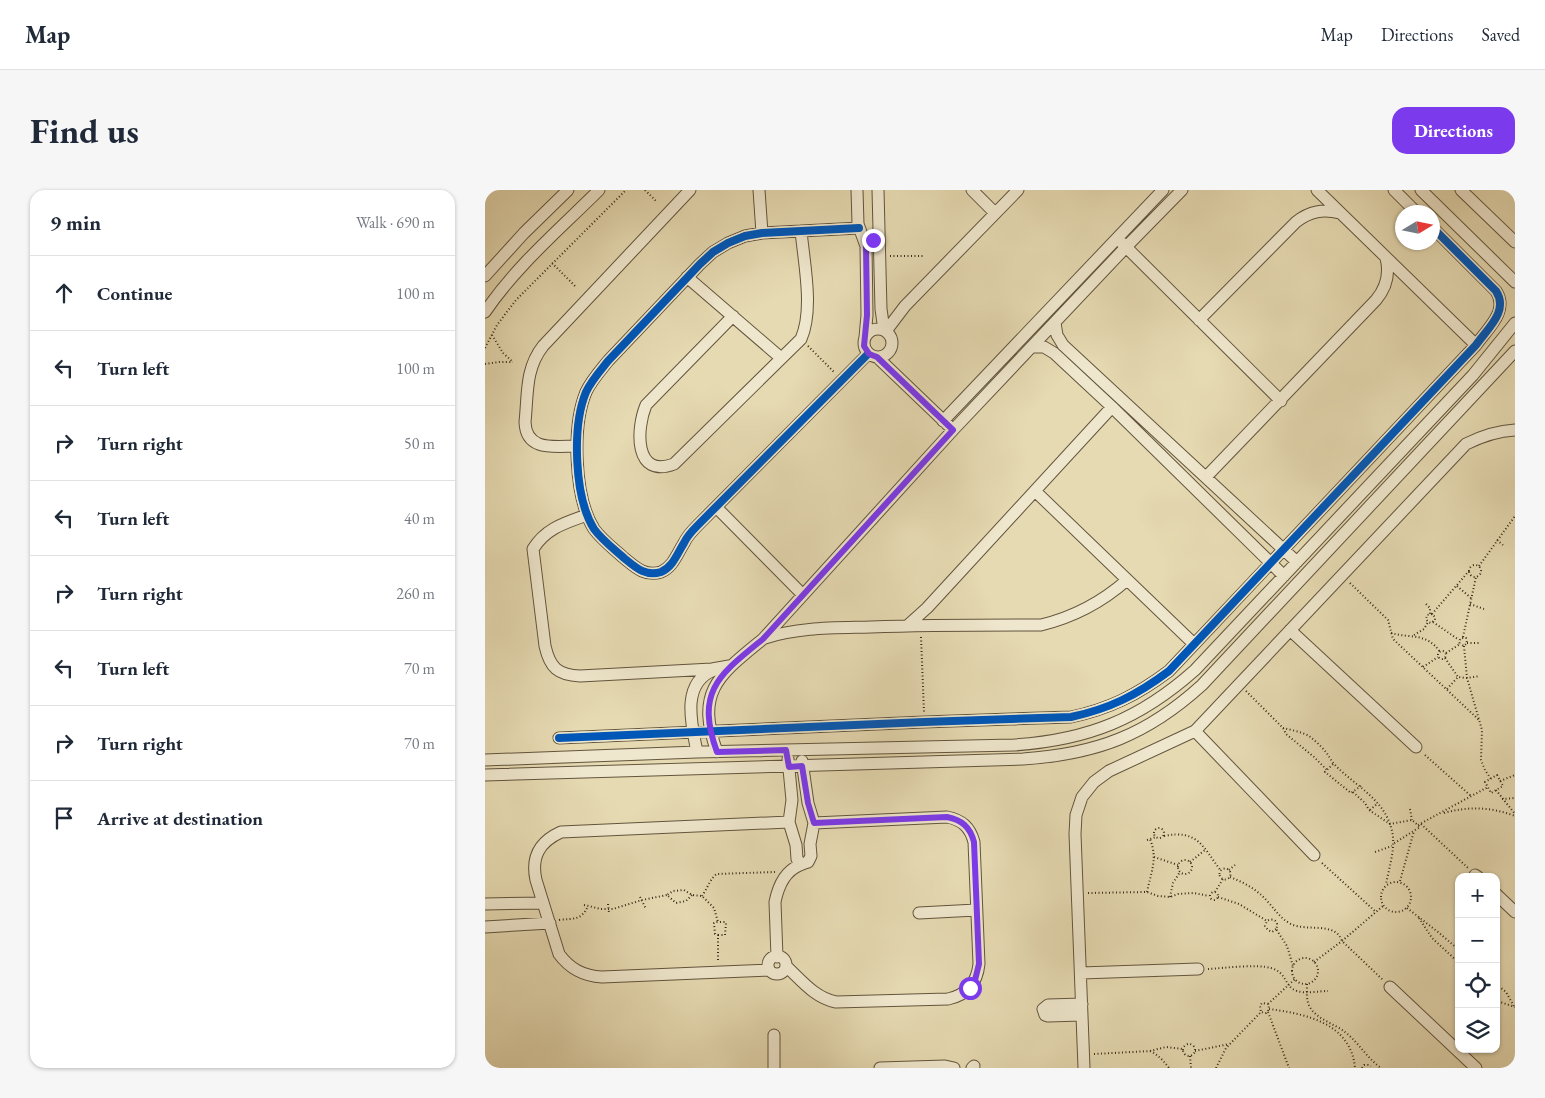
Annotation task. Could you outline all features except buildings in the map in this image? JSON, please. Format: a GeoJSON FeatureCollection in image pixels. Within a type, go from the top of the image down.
{"type":"FeatureCollection","features":[{"type":"Feature","properties":{"kind":"street"},"geometry":{"type":"LineString","coordinates":[[485,276],[523,233],[568,190]]}},
{"type":"Feature","properties":{"kind":"street"},"geometry":{"type":"LineString","coordinates":[[485,312],[501,290],[539,247],[599,190]]}},
{"type":"Feature","properties":{"kind":"street"},"geometry":{"type":"LineString","coordinates":[[577,446],[538,445],[532,442],[528,436],[525,422],[529,373],[532,363],[543,346],[689,190]]}},
{"type":"Feature","properties":{"kind":"street"},"geometry":{"type":"LineString","coordinates":[[759,190],[762,233]]}},
{"type":"Feature","properties":{"kind":"street"},"geometry":{"type":"LineString","coordinates":[[857,190],[858,222],[866,246],[867,315],[864,346],[953,430]]}},
{"type":"Feature","properties":{"kind":"street"},"geometry":{"type":"LineString","coordinates":[[878,190],[881,309],[885,331],[892,339],[891,348],[885,355],[873,356],[842,380],[691,533],[668,568],[654,573],[639,570],[603,540],[587,514],[581,493],[577,446],[580,410],[586,391],[596,375],[687,277],[713,252],[728,243],[745,236],[801,231],[858,222],[862,219],[870,220],[878,216]]}},
{"type":"Feature","properties":{"kind":"street"},"geometry":{"type":"LineString","coordinates":[[972,190],[995,213]]}},
{"type":"Feature","properties":{"kind":"street"},"geometry":{"type":"LineString","coordinates":[[885,331],[905,306],[1018,190]]}},
{"type":"Feature","properties":{"kind":"street"},"geometry":{"type":"LineString","coordinates":[[943,421],[1163,190]]}},
{"type":"Feature","properties":{"kind":"street"},"geometry":{"type":"LineString","coordinates":[[717,752],[710,732],[709,711],[715,684],[729,666],[763,639],[953,430],[1182,190]]}},
{"type":"Feature","properties":{"kind":"street"},"geometry":{"type":"LineString","coordinates":[[1317,190],[1476,345]]}},
{"type":"Feature","properties":{"kind":"street"},"geometry":{"type":"LineString","coordinates":[[1394,190],[1410,205]]}},
{"type":"Feature","properties":{"kind":"street"},"geometry":{"type":"LineString","coordinates":[[1421,190],[1515,282]]}},
{"type":"Feature","properties":{"kind":"street"},"geometry":{"type":"LineString","coordinates":[[1461,190],[1515,242]]}},
{"type":"Feature","properties":{"kind":"street"},"geometry":{"type":"LineString","coordinates":[[555,203],[569,220]]}},
{"type":"Feature","properties":{"kind":"street"},"geometry":{"type":"LineString","coordinates":[[1199,320],[1296,222],[1304,216],[1322,210],[1340,213]]}},
{"type":"Feature","properties":{"kind":"street"},"geometry":{"type":"LineString","coordinates":[[733,316],[646,405],[640,424],[640,443],[641,452],[651,464],[666,467],[674,464],[801,339],[805,330],[807,310],[801,231]]}},
{"type":"Feature","properties":{"kind":"street"},"geometry":{"type":"LineString","coordinates":[[559,738],[1071,717],[1113,705],[1133,696],[1169,671],[1476,345],[1500,312],[1500,297],[1496,291],[1440,235]]}},
{"type":"Feature","properties":{"kind":"street"},"geometry":{"type":"LineString","coordinates":[[1117,238],[1281,400]]}},
{"type":"Feature","properties":{"kind":"street"},"geometry":{"type":"LineString","coordinates":[[866,246],[873,240],[879,242]]}},
{"type":"Feature","properties":{"kind":"street"},"geometry":{"type":"LineString","coordinates":[[1108,248],[1117,257]]}},
{"type":"Feature","properties":{"kind":"street"},"geometry":{"type":"LineString","coordinates":[[1206,477],[1382,293],[1388,276],[1386,258]]}},
{"type":"Feature","properties":{"kind":"street"},"geometry":{"type":"LineString","coordinates":[[687,277],[781,358]]}},
{"type":"Feature","properties":{"kind":"street"},"geometry":{"type":"LineString","coordinates":[[1043,315],[1045,323],[1054,324]]}},
{"type":"Feature","properties":{"kind":"street"},"geometry":{"type":"LineString","coordinates":[[485,760],[697,752],[1014,745],[1054,741],[1093,732],[1124,719],[1148,707],[1195,670],[1473,375],[1515,323]]}},
{"type":"Feature","properties":{"kind":"street"},"geometry":{"type":"LineString","coordinates":[[1054,324],[1057,335],[1063,345],[1297,562]]}},
{"type":"Feature","properties":{"kind":"street"},"geometry":{"type":"LineString","coordinates":[[865,337],[872,330],[885,331]]}},
{"type":"Feature","properties":{"kind":"street"},"geometry":{"type":"LineString","coordinates":[[1033,347],[1038,346],[1049,349],[1112,407],[1272,562],[1284,576]]}},
{"type":"Feature","properties":{"kind":"street"},"geometry":{"type":"LineString","coordinates":[[485,774],[1023,759],[1052,757],[1088,750],[1109,743],[1149,725],[1168,713],[1202,684],[1515,351]]}},
{"type":"Feature","properties":{"kind":"street"},"geometry":{"type":"LineString","coordinates":[[907,626],[927,608],[1112,407]]}},
{"type":"Feature","properties":{"kind":"street"},"geometry":{"type":"LineString","coordinates":[[1084,1068],[1075,834],[1076,815],[1082,798],[1093,782],[1109,771],[1195,731],[1466,444],[1482,436],[1499,431],[1515,430]]}},
{"type":"Feature","properties":{"kind":"street"},"geometry":{"type":"LineString","coordinates":[[1035,490],[1194,644]]}},
{"type":"Feature","properties":{"kind":"street"},"geometry":{"type":"LineString","coordinates":[[716,507],[803,595]]}},
{"type":"Feature","properties":{"kind":"street"},"geometry":{"type":"LineString","coordinates":[[587,514],[547,532],[539,539],[533,549],[545,646],[548,659],[556,669],[567,675],[580,676],[718,669]]}},
{"type":"Feature","properties":{"kind":"street"},"geometry":{"type":"LineString","coordinates":[[763,639],[785,632],[807,629],[920,625],[1041,625],[1064,619],[1087,609],[1115,591],[1127,580]]}},
{"type":"Feature","properties":{"kind":"street"},"geometry":{"type":"LineString","coordinates":[[1290,630],[1416,747]]}},
{"type":"Feature","properties":{"kind":"street"},"geometry":{"type":"LineString","coordinates":[[697,752],[690,712],[693,690],[703,676],[729,666]]}},
{"type":"Feature","properties":{"kind":"street"},"geometry":{"type":"LineString","coordinates":[[1195,731],[1314,855]]}},
{"type":"Feature","properties":{"kind":"street"},"geometry":{"type":"LineString","coordinates":[[786,750],[792,800],[789,822],[796,845],[797,859],[801,864]]}},
{"type":"Feature","properties":{"kind":"street"},"geometry":{"type":"LineString","coordinates":[[777,956],[775,902],[779,887],[788,874],[810,860],[810,844],[814,823],[808,803],[800,750]]}},
{"type":"Feature","properties":{"kind":"street"},"geometry":{"type":"LineString","coordinates":[[777,956],[783,959],[786,966],[822,998],[836,1002],[948,999],[957,997],[970,988],[978,972],[974,842],[968,827],[955,818],[947,817],[814,823]]}},
{"type":"Feature","properties":{"kind":"street"},"geometry":{"type":"LineString","coordinates":[[769,970],[602,976],[582,974],[573,969],[559,954],[535,875],[535,860],[544,842],[561,832],[789,822]]}},
{"type":"Feature","properties":{"kind":"street"},"geometry":{"type":"LineString","coordinates":[[1500,898],[1515,912]]}},
{"type":"Feature","properties":{"kind":"street"},"geometry":{"type":"LineString","coordinates":[[485,904],[543,903]]}},
{"type":"Feature","properties":{"kind":"street"},"geometry":{"type":"LineString","coordinates":[[919,913],[977,910]]}},
{"type":"Feature","properties":{"kind":"street"},"geometry":{"type":"LineString","coordinates":[[485,927],[550,923]]}},
{"type":"Feature","properties":{"kind":"street"},"geometry":{"type":"LineString","coordinates":[[777,956],[769,961],[769,970],[773,974],[779,974],[784,971],[786,966]]}},
{"type":"Feature","properties":{"kind":"street"},"geometry":{"type":"LineString","coordinates":[[1081,973],[1198,969]]}},
{"type":"Feature","properties":{"kind":"street"},"geometry":{"type":"LineString","coordinates":[[1390,987],[1476,1068]]}},
{"type":"Feature","properties":{"kind":"street"},"geometry":{"type":"LineString","coordinates":[[774,1034],[774,1068]]}},
{"type":"Feature","properties":{"kind":"street"},"geometry":{"type":"LineString","coordinates":[[879,1068],[945,1066],[954,1068]]}},
{"type":"Feature","properties":{"kind":"path"},"geometry":{"type":"LineString","coordinates":[[485,348],[503,316],[516,300],[626,190]]}},
{"type":"Feature","properties":{"kind":"path"},"geometry":{"type":"LineString","coordinates":[[645,190],[657,202]]}},
{"type":"Feature","properties":{"kind":"path"},"geometry":{"type":"LineString","coordinates":[[880,256],[923,256]]}},
{"type":"Feature","properties":{"kind":"path"},"geometry":{"type":"LineString","coordinates":[[552,263],[576,287]]}},
{"type":"Feature","properties":{"kind":"path"},"geometry":{"type":"LineString","coordinates":[[485,364],[513,362],[503,353],[492,334]]}},
{"type":"Feature","properties":{"kind":"path"},"geometry":{"type":"LineString","coordinates":[[801,339],[842,380]]}},
{"type":"Feature","properties":{"kind":"path"},"geometry":{"type":"LineString","coordinates":[[1479,566],[1515,516]]}},
{"type":"Feature","properties":{"kind":"path"},"geometry":{"type":"LineString","coordinates":[[1497,540],[1503,545]]}},
{"type":"Feature","properties":{"kind":"path"},"geometry":{"type":"LineString","coordinates":[[1411,636],[1418,634],[1424,629],[1428,622],[1426,619],[1427,615],[1431,614],[1457,586],[1472,565],[1479,566]]}},
{"type":"Feature","properties":{"kind":"path"},"geometry":{"type":"LineString","coordinates":[[1459,640],[1463,637],[1476,577],[1481,572],[1479,566]]}},
{"type":"Feature","properties":{"kind":"path"},"geometry":{"type":"LineString","coordinates":[[1469,571],[1471,576],[1476,577]]}},
{"type":"Feature","properties":{"kind":"path"},"geometry":{"type":"LineString","coordinates":[[1342,574],[1388,620],[1393,639],[1479,720]]}},
{"type":"Feature","properties":{"kind":"path"},"geometry":{"type":"LineString","coordinates":[[1457,586],[1471,598]]}},
{"type":"Feature","properties":{"kind":"path"},"geometry":{"type":"LineString","coordinates":[[1426,604],[1431,614],[1435,617],[1433,622]]}},
{"type":"Feature","properties":{"kind":"path"},"geometry":{"type":"LineString","coordinates":[[1470,604],[1484,609]]}},
{"type":"Feature","properties":{"kind":"path"},"geometry":{"type":"LineString","coordinates":[[1428,622],[1433,622],[1459,640]]}},
{"type":"Feature","properties":{"kind":"path"},"geometry":{"type":"LineString","coordinates":[[920,625],[924,722]]}},
{"type":"Feature","properties":{"kind":"path"},"geometry":{"type":"LineString","coordinates":[[1390,632],[1420,636],[1428,640],[1435,645],[1439,652],[1439,657]]}},
{"type":"Feature","properties":{"kind":"path"},"geometry":{"type":"LineString","coordinates":[[1463,637],[1467,640],[1467,643]]}},
{"type":"Feature","properties":{"kind":"path"},"geometry":{"type":"LineString","coordinates":[[1464,646],[1467,643],[1480,643]]}},
{"type":"Feature","properties":{"kind":"path"},"geometry":{"type":"LineString","coordinates":[[1459,644],[1464,646]]}},
{"type":"Feature","properties":{"kind":"path"},"geometry":{"type":"LineString","coordinates":[[1459,644],[1446,653],[1445,658],[1458,677],[1480,676]]}},
{"type":"Feature","properties":{"kind":"path"},"geometry":{"type":"LineString","coordinates":[[1464,646],[1467,678],[1479,720],[1482,740],[1481,760],[1491,778]]}},
{"type":"Feature","properties":{"kind":"path"},"geometry":{"type":"LineString","coordinates":[[1439,652],[1446,653]]}},
{"type":"Feature","properties":{"kind":"path"},"geometry":{"type":"LineString","coordinates":[[1423,667],[1439,657],[1441,659],[1445,658]]}},
{"type":"Feature","properties":{"kind":"path"},"geometry":{"type":"LineString","coordinates":[[1447,689],[1458,677]]}},
{"type":"Feature","properties":{"kind":"path"},"geometry":{"type":"LineString","coordinates":[[1239,684],[1283,728],[1286,734],[1327,770],[1325,772],[1351,793],[1353,792],[1365,803],[1369,810],[1390,824],[1412,820],[1419,824],[1474,873]]}},
{"type":"Feature","properties":{"kind":"path"},"geometry":{"type":"LineString","coordinates":[[1283,728],[1308,735],[1322,748],[1333,764],[1361,786],[1378,803],[1393,833],[1393,845],[1386,884],[1381,898],[1383,906],[1390,911],[1399,912],[1407,908],[1411,901],[1411,893],[1407,885],[1400,881],[1386,884]]}},
{"type":"Feature","properties":{"kind":"path"},"geometry":{"type":"LineString","coordinates":[[1416,747],[1471,796]]}},
{"type":"Feature","properties":{"kind":"path"},"geometry":{"type":"LineString","coordinates":[[1327,770],[1333,764]]}},
{"type":"Feature","properties":{"kind":"path"},"geometry":{"type":"LineString","coordinates":[[1497,775],[1500,781],[1503,786],[1491,793],[1485,782],[1497,775]]}},
{"type":"Feature","properties":{"kind":"path"},"geometry":{"type":"LineString","coordinates":[[1500,781],[1515,775]]}},
{"type":"Feature","properties":{"kind":"path"},"geometry":{"type":"LineString","coordinates":[[1353,792],[1361,786]]}},
{"type":"Feature","properties":{"kind":"path"},"geometry":{"type":"LineString","coordinates":[[1375,852],[1393,845],[1419,827],[1419,824],[1488,787]]}},
{"type":"Feature","properties":{"kind":"path"},"geometry":{"type":"LineString","coordinates":[[1496,790],[1515,815]]}},
{"type":"Feature","properties":{"kind":"path"},"geometry":{"type":"LineString","coordinates":[[1502,799],[1515,798]]}},
{"type":"Feature","properties":{"kind":"path"},"geometry":{"type":"LineString","coordinates":[[1369,810],[1378,803]]}},
{"type":"Feature","properties":{"kind":"path"},"geometry":{"type":"LineString","coordinates":[[1410,808],[1412,820]]}},
{"type":"Feature","properties":{"kind":"path"},"geometry":{"type":"LineString","coordinates":[[1440,814],[1455,810],[1487,808],[1515,815]]}},
{"type":"Feature","properties":{"kind":"path"},"geometry":{"type":"LineString","coordinates":[[1156,837],[1155,831],[1160,828],[1165,833],[1164,836]]}},
{"type":"Feature","properties":{"kind":"path"},"geometry":{"type":"LineString","coordinates":[[1400,881],[1414,830]]}},
{"type":"Feature","properties":{"kind":"path"},"geometry":{"type":"LineString","coordinates":[[1147,892],[1155,863],[1148,839],[1156,837],[1161,838],[1178,834],[1197,840],[1221,871],[1220,877],[1223,879]]}},
{"type":"Feature","properties":{"kind":"path"},"geometry":{"type":"LineString","coordinates":[[1190,862],[1205,850]]}},
{"type":"Feature","properties":{"kind":"path"},"geometry":{"type":"LineString","coordinates":[[1314,855],[1376,912]]}},
{"type":"Feature","properties":{"kind":"path"},"geometry":{"type":"LineString","coordinates":[[1154,857],[1178,865]]}},
{"type":"Feature","properties":{"kind":"path"},"geometry":{"type":"LineString","coordinates":[[1178,865],[1183,860],[1190,862]]}},
{"type":"Feature","properties":{"kind":"path"},"geometry":{"type":"LineString","coordinates":[[1178,865],[1180,872],[1188,874],[1192,866],[1190,862]]}},
{"type":"Feature","properties":{"kind":"path"},"geometry":{"type":"LineString","coordinates":[[1221,871],[1226,868],[1229,870],[1235,865]]}},
{"type":"Feature","properties":{"kind":"path"},"geometry":{"type":"LineString","coordinates":[[1229,870],[1230,877]]}},
{"type":"Feature","properties":{"kind":"path"},"geometry":{"type":"LineString","coordinates":[[702,896],[713,876],[717,874],[773,872],[788,874]]}},
{"type":"Feature","properties":{"kind":"path"},"geometry":{"type":"LineString","coordinates":[[1170,897],[1173,883],[1180,872]]}},
{"type":"Feature","properties":{"kind":"path"},"geometry":{"type":"LineString","coordinates":[[1209,896],[1210,893],[1215,892],[1223,879],[1225,880],[1230,877]]}},
{"type":"Feature","properties":{"kind":"path"},"geometry":{"type":"LineString","coordinates":[[1230,877],[1256,891],[1269,903],[1276,913],[1292,924],[1302,928],[1335,930],[1340,935],[1342,941],[1390,987]]}},
{"type":"Feature","properties":{"kind":"path"},"geometry":{"type":"LineString","coordinates":[[584,905],[608,909],[621,908],[642,900],[667,896],[673,891],[684,890],[692,895],[702,896],[714,908],[718,922]]}},
{"type":"Feature","properties":{"kind":"path"},"geometry":{"type":"LineString","coordinates":[[1077,893],[1147,892],[1158,896],[1170,897],[1185,893],[1209,896],[1211,900],[1218,897]]}},
{"type":"Feature","properties":{"kind":"path"},"geometry":{"type":"LineString","coordinates":[[1215,892],[1218,894],[1218,897],[1243,906],[1267,922]]}},
{"type":"Feature","properties":{"kind":"path"},"geometry":{"type":"LineString","coordinates":[[667,896],[676,903],[687,901],[692,895]]}},
{"type":"Feature","properties":{"kind":"path"},"geometry":{"type":"LineString","coordinates":[[640,897],[646,909]]}},
{"type":"Feature","properties":{"kind":"path"},"geometry":{"type":"LineString","coordinates":[[608,904],[609,913]]}},
{"type":"Feature","properties":{"kind":"path"},"geometry":{"type":"LineString","coordinates":[[550,923],[579,918],[584,914],[588,906]]}},
{"type":"Feature","properties":{"kind":"path"},"geometry":{"type":"LineString","coordinates":[[1315,962],[1383,906]]}},
{"type":"Feature","properties":{"kind":"path"},"geometry":{"type":"LineString","coordinates":[[1407,908],[1455,947]]}},
{"type":"Feature","properties":{"kind":"path"},"geometry":{"type":"LineString","coordinates":[[1416,914],[1432,938],[1455,958]]}},
{"type":"Feature","properties":{"kind":"path"},"geometry":{"type":"LineString","coordinates":[[1270,919],[1274,919],[1277,922],[1278,926],[1276,929],[1272,932],[1265,926],[1270,919]]}},
{"type":"Feature","properties":{"kind":"path"},"geometry":{"type":"LineString","coordinates":[[718,935],[725,935],[725,922],[714,923],[715,934],[718,935],[719,972]]}},
{"type":"Feature","properties":{"kind":"path"},"geometry":{"type":"LineString","coordinates":[[1276,929],[1287,946],[1293,966]]}},
{"type":"Feature","properties":{"kind":"path"},"geometry":{"type":"LineString","coordinates":[[1303,958],[1315,962],[1318,968],[1317,976],[1313,981],[1307,984],[1300,983],[1295,979],[1292,972],[1297,960],[1303,958]]}},
{"type":"Feature","properties":{"kind":"path"},"geometry":{"type":"LineString","coordinates":[[1198,969],[1270,968],[1281,973],[1285,977],[1288,986],[1297,991],[1328,991]]}},
{"type":"Feature","properties":{"kind":"path"},"geometry":{"type":"LineString","coordinates":[[1261,1012],[1260,1006],[1265,1003],[1268,1004],[1295,979]]}},
{"type":"Feature","properties":{"kind":"path"},"geometry":{"type":"LineString","coordinates":[[1307,984],[1308,1003],[1314,1013],[1345,1032],[1381,1068]]}},
{"type":"Feature","properties":{"kind":"path"},"geometry":{"type":"LineString","coordinates":[[1500,988],[1515,1008]]}},
{"type":"Feature","properties":{"kind":"path"},"geometry":{"type":"LineString","coordinates":[[1500,1001],[1515,1008]]}},
{"type":"Feature","properties":{"kind":"path"},"geometry":{"type":"LineString","coordinates":[[1268,1004],[1289,1068]]}},
{"type":"Feature","properties":{"kind":"path"},"geometry":{"type":"LineString","coordinates":[[1216,1068],[1229,1044],[1261,1012],[1266,1013],[1269,1010],[1294,1012],[1325,1024],[1338,1034],[1348,1046],[1355,1061],[1355,1068]]}},
{"type":"Feature","properties":{"kind":"path"},"geometry":{"type":"LineString","coordinates":[[1084,1054],[1150,1051],[1166,1047],[1183,1048],[1189,1044],[1195,1048],[1195,1051]]}},
{"type":"Feature","properties":{"kind":"path"},"geometry":{"type":"LineString","coordinates":[[1190,1056],[1195,1051],[1229,1044]]}},
{"type":"Feature","properties":{"kind":"path"},"geometry":{"type":"LineString","coordinates":[[1183,1048],[1186,1055],[1190,1056]]}},
{"type":"Feature","properties":{"kind":"path"},"geometry":{"type":"LineString","coordinates":[[1150,1051],[1158,1055],[1169,1068]]}},
{"type":"Feature","properties":{"kind":"path"},"geometry":{"type":"LineString","coordinates":[[1190,1056],[1191,1068]]}},
{"type":"Feature","properties":{"kind":"path"},"geometry":{"type":"LineString","coordinates":[[1362,1068],[1368,1064],[1372,1067],[1374,1063]]}},
{"type":"Feature","properties":{"kind":"cycle path"},"geometry":{"type":"LineString","coordinates":[[859,228],[762,233],[745,236],[728,243],[713,252],[700,264],[608,361],[586,392],[577,442],[577,461],[582,499],[594,529],[632,565],[650,573],[665,570],[674,560],[694,529],[868,354]]}},
{"type":"Feature","properties":{"kind":"cycle path"},"geometry":{"type":"LineString","coordinates":[[559,738],[1071,717],[1098,710],[1134,694],[1169,671],[1476,345],[1491,326],[1499,312],[1500,305],[1496,291],[1440,235]]}},
{"type":"Feature","properties":{"kind":"route"},"geometry":{"type":"LineString","coordinates":[[873,240],[867,243],[866,246],[867,315],[864,346],[869,354],[877,357],[953,430],[763,639],[729,666],[715,684],[712,693],[709,711],[710,732],[717,752],[786,750],[789,767],[802,766],[808,803],[814,823],[947,817],[955,818],[968,827],[974,842],[979,964],[975,980],[970,988]]}}]}
